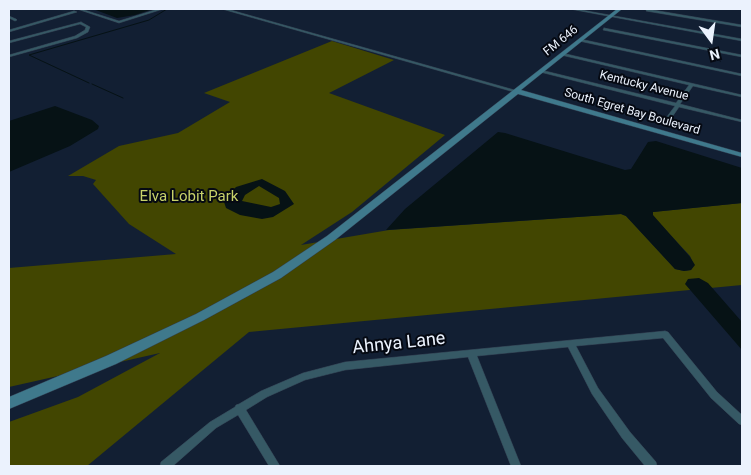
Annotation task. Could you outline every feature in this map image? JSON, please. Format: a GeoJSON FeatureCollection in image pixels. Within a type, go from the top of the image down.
{"type":"FeatureCollection","features":[{"type":"Feature","properties":{"kind":"main road","name":"FM 646"},"geometry":{"type":"LineString","coordinates":[[9,402],[111,360],[200,317],[277,275],[331,238],[620,9]]}},
{"type":"Feature","properties":{"kind":"main road","name":"South Egret Bay Boulevard"},"geometry":{"type":"LineString","coordinates":[[516,91],[741,153]]}},
{"type":"Feature","properties":{"kind":"street"},"geometry":{"type":"LineString","coordinates":[[79,9],[119,22],[161,9]]}},
{"type":"Feature","properties":{"kind":"street"},"geometry":{"type":"LineString","coordinates":[[224,9],[516,91]]}},
{"type":"Feature","properties":{"kind":"street"},"geometry":{"type":"LineString","coordinates":[[572,9],[742,40]]}},
{"type":"Feature","properties":{"kind":"street"},"geometry":{"type":"LineString","coordinates":[[647,10],[742,26]]}},
{"type":"Feature","properties":{"kind":"street"},"geometry":{"type":"LineString","coordinates":[[9,31],[75,12]]}},
{"type":"Feature","properties":{"kind":"street"},"geometry":{"type":"LineString","coordinates":[[9,18],[15,20]]}},
{"type":"Feature","properties":{"kind":"street"},"geometry":{"type":"LineString","coordinates":[[9,42],[71,24],[81,23],[88,27],[87,31],[76,37],[9,56]]}},
{"type":"Feature","properties":{"kind":"street"},"geometry":{"type":"LineString","coordinates":[[724,36],[732,24]]}},
{"type":"Feature","properties":{"kind":"street"},"geometry":{"type":"LineString","coordinates":[[604,29],[742,56]]}},
{"type":"Feature","properties":{"kind":"street"},"geometry":{"type":"LineString","coordinates":[[580,40],[742,75]]}},
{"type":"Feature","properties":{"kind":"street"},"geometry":{"type":"LineString","coordinates":[[562,54],[742,96]]}},
{"type":"Feature","properties":{"kind":"street","name":"Kentucky Avenue"},"geometry":{"type":"LineString","coordinates":[[541,71],[742,121]]}},
{"type":"Feature","properties":{"kind":"street"},"geometry":{"type":"LineString","coordinates":[[666,122],[691,84]]}},
{"type":"Feature","properties":{"kind":"street","name":"Ahnya Lane"},"geometry":{"type":"LineString","coordinates":[[165,466],[213,425],[239,408],[303,377],[344,366],[665,334],[714,395],[742,421]]}},
{"type":"Feature","properties":{"kind":"street"},"geometry":{"type":"LineString","coordinates":[[571,344],[596,390],[626,435],[652,466]]}},
{"type":"Feature","properties":{"kind":"street"},"geometry":{"type":"LineString","coordinates":[[471,353],[516,466]]}},
{"type":"Feature","properties":{"kind":"street"},"geometry":{"type":"LineString","coordinates":[[239,408],[275,466]]}},
{"type":"Feature","properties":{"kind":"green space","name":"Elva Lobit Park"},"geometry":{"type":"Polygon","coordinates":[[[332,41],[394,60],[329,93],[445,135],[352,212],[301,245],[389,230],[621,214],[626,216],[675,269],[684,271],[691,270],[694,265],[690,256],[652,215],[653,212],[742,203],[742,285],[249,332],[87,466],[9,466],[9,422],[78,397],[160,353],[9,387],[9,268],[176,254],[129,224],[93,184],[96,180],[83,176],[68,176],[119,146],[178,133],[230,102],[204,93],[332,41]]]}},
{"type":"Feature","properties":{"kind":"shaded area"},"geometry":{"type":"Polygon","coordinates":[[[93,9],[153,9],[117,18],[93,9]]]}},
{"type":"Feature","properties":{"kind":"shaded area"},"geometry":{"type":"Polygon","coordinates":[[[55,106],[92,120],[99,126],[98,129],[70,146],[9,172],[9,121],[55,106]]]}},
{"type":"Feature","properties":{"kind":"shaded area"},"geometry":{"type":"Polygon","coordinates":[[[498,132],[625,170],[631,169],[648,142],[656,141],[742,168],[742,203],[653,212],[653,215],[695,265],[691,270],[684,271],[675,269],[626,216],[621,214],[386,230],[405,209],[498,132]]]}},
{"type":"Feature","properties":{"kind":"shaded area"},"geometry":{"type":"Polygon","coordinates":[[[262,179],[285,191],[294,204],[273,217],[262,219],[240,215],[226,208],[224,202],[236,187],[262,179]],[[259,186],[245,195],[242,201],[271,207],[280,204],[279,198],[259,186]]]}},
{"type":"Feature","properties":{"kind":"shaded area"},"geometry":{"type":"Polygon","coordinates":[[[699,278],[708,283],[742,322],[742,350],[685,284],[688,279],[699,278]]]}},
{"type":"Feature","properties":{"kind":"waterway"},"geometry":{"type":"LineString","coordinates":[[89,83],[29,55],[149,20],[167,9]]}},
{"type":"Feature","properties":{"kind":"waterway"},"geometry":{"type":"LineString","coordinates":[[92,84],[123,98]]}}]}
